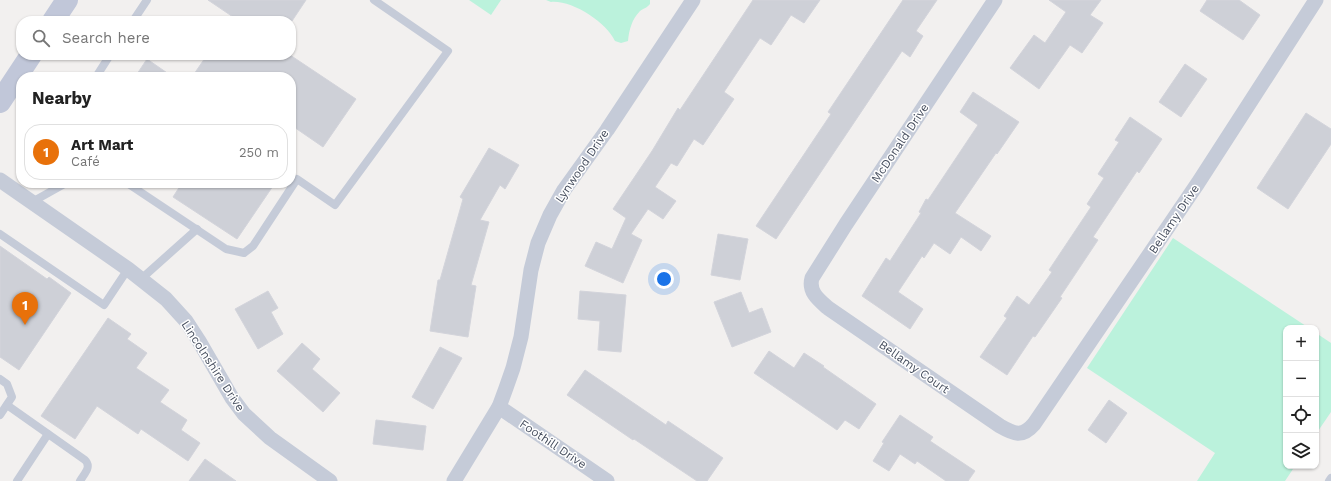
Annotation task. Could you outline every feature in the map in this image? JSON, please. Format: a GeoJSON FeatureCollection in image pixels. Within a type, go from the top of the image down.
{"type":"FeatureCollection","features":[{"type":"Feature","properties":{"kind":"main road"},"geometry":{"type":"LineString","coordinates":[[56,16],[67,0]]}},
{"type":"Feature","properties":{"kind":"main road"},"geometry":{"type":"LineString","coordinates":[[19,72],[27,60]]}},
{"type":"Feature","properties":{"kind":"main road"},"geometry":{"type":"LineString","coordinates":[[0,102],[16,77]]}},
{"type":"Feature","properties":{"kind":"street","name":"Lynwood Drive"},"geometry":{"type":"LineString","coordinates":[[454,481],[499,407],[513,368],[521,337],[531,270],[538,243],[550,215],[564,190],[607,130],[693,0]]}},
{"type":"Feature","properties":{"kind":"street","name":"McDonald Drive"},"geometry":{"type":"LineString","coordinates":[[811,288],[812,278],[846,224],[995,0]]}},
{"type":"Feature","properties":{"kind":"street","name":"Bellamy Drive"},"geometry":{"type":"LineString","coordinates":[[1024,433],[1034,424],[1178,214],[1316,0]]}},
{"type":"Feature","properties":{"kind":"street","name":"Lincolnshire Drive"},"geometry":{"type":"LineString","coordinates":[[0,180],[128,269],[166,299],[186,321],[232,398],[244,414],[270,438],[330,481]]}},
{"type":"Feature","properties":{"kind":"street","name":"Bellamy Court"},"geometry":{"type":"LineString","coordinates":[[811,288],[816,296],[828,308],[1000,426],[1012,433],[1024,433]]}},
{"type":"Feature","properties":{"kind":"street","name":"Foothill Drive"},"geometry":{"type":"LineString","coordinates":[[499,407],[607,481]]}},
{"type":"Feature","properties":{"kind":"lane"},"geometry":{"type":"LineString","coordinates":[[136,16],[147,0]]}},
{"type":"Feature","properties":{"kind":"lane"},"geometry":{"type":"LineString","coordinates":[[296,181],[297,179],[335,205],[448,51],[374,0]]}},
{"type":"Feature","properties":{"kind":"lane"},"geometry":{"type":"LineString","coordinates":[[99,72],[107,60]]}},
{"type":"Feature","properties":{"kind":"lane"},"geometry":{"type":"LineString","coordinates":[[32,202],[57,188]]}},
{"type":"Feature","properties":{"kind":"lane"},"geometry":{"type":"LineString","coordinates":[[134,188],[226,249],[244,253],[253,246],[291,188]]}},
{"type":"Feature","properties":{"kind":"lane"},"geometry":{"type":"LineString","coordinates":[[141,279],[197,230]]}},
{"type":"Feature","properties":{"kind":"lane"},"geometry":{"type":"LineString","coordinates":[[0,234],[104,305],[128,269]]}},
{"type":"Feature","properties":{"kind":"lane"},"geometry":{"type":"LineString","coordinates":[[0,379],[7,384],[12,397],[0,415]]}},
{"type":"Feature","properties":{"kind":"lane"},"geometry":{"type":"LineString","coordinates":[[7,405],[88,463],[89,468],[80,481]]}},
{"type":"Feature","properties":{"kind":"lane"},"geometry":{"type":"LineString","coordinates":[[17,481],[48,434]]}},
{"type":"Feature","properties":{"kind":"green space"},"geometry":{"type":"Polygon","coordinates":[[[469,0],[501,0],[491,15],[469,0]]]}},
{"type":"Feature","properties":{"kind":"green space"},"geometry":{"type":"Polygon","coordinates":[[[546,0],[650,0],[650,4],[640,11],[633,21],[628,41],[621,43],[615,41],[604,27],[578,8],[559,2],[551,2],[546,0]]]}},
{"type":"Feature","properties":{"kind":"green space"},"geometry":{"type":"Polygon","coordinates":[[[1173,238],[1304,325],[1283,325],[1283,469],[1293,469],[1285,481],[1197,481],[1215,453],[1087,368],[1173,238]]]}},
{"type":"Feature","properties":{"kind":"green space"},"geometry":{"type":"Polygon","coordinates":[[[1319,335],[1331,343],[1331,412],[1319,430],[1319,335]]]}},
{"type":"Feature","properties":{"kind":"building"},"geometry":{"type":"Polygon","coordinates":[[[208,0],[306,0],[295,16],[232,16],[208,0]]]}},
{"type":"Feature","properties":{"kind":"building"},"geometry":{"type":"Polygon","coordinates":[[[753,0],[820,0],[804,23],[791,15],[771,45],[760,38],[724,92],[734,99],[703,145],[694,139],[677,166],[671,163],[655,187],[676,201],[663,219],[648,209],[631,234],[642,240],[623,283],[585,266],[596,242],[612,249],[626,218],[613,209],[652,151],[678,108],[680,110],[753,0]]]}},
{"type":"Feature","properties":{"kind":"building"},"geometry":{"type":"Polygon","coordinates":[[[903,0],[937,0],[916,31],[923,36],[910,57],[902,51],[776,239],[756,226],[831,114],[828,112],[903,0]]]}},
{"type":"Feature","properties":{"kind":"building"},"geometry":{"type":"Polygon","coordinates":[[[1049,0],[1101,0],[1090,15],[1103,23],[1082,53],[1070,45],[1039,89],[1010,68],[1034,35],[1045,43],[1066,12],[1049,0]]]}},
{"type":"Feature","properties":{"kind":"building"},"geometry":{"type":"Polygon","coordinates":[[[1207,0],[1239,0],[1260,15],[1243,40],[1200,11],[1207,0]]]}},
{"type":"Feature","properties":{"kind":"building"},"geometry":{"type":"Polygon","coordinates":[[[296,59],[356,99],[323,147],[296,128],[296,72],[195,72],[204,60],[296,59]]]}},
{"type":"Feature","properties":{"kind":"building"},"geometry":{"type":"Polygon","coordinates":[[[146,60],[148,60],[166,72],[138,72],[146,60]]]}},
{"type":"Feature","properties":{"kind":"building"},"geometry":{"type":"Polygon","coordinates":[[[1185,64],[1207,79],[1181,117],[1159,102],[1185,64]]]}},
{"type":"Feature","properties":{"kind":"building"},"geometry":{"type":"Polygon","coordinates":[[[973,92],[1019,122],[955,213],[991,236],[981,251],[961,237],[950,254],[934,243],[924,258],[922,256],[898,292],[923,309],[910,329],[862,296],[886,258],[890,261],[921,213],[919,212],[926,199],[928,200],[978,125],[960,112],[973,92]]]}},
{"type":"Feature","properties":{"kind":"building"},"geometry":{"type":"Polygon","coordinates":[[[1306,113],[1331,129],[1331,144],[1288,209],[1257,188],[1306,113]]]}},
{"type":"Feature","properties":{"kind":"building"},"geometry":{"type":"Polygon","coordinates":[[[1130,117],[1162,139],[1139,173],[1137,171],[1093,237],[1098,240],[1060,297],[1062,298],[1035,337],[1033,336],[1007,375],[980,357],[1007,318],[1004,316],[1017,296],[1029,305],[1052,272],[1049,270],[1091,207],[1087,204],[1104,178],[1098,174],[1119,142],[1115,140],[1130,117]]]}},
{"type":"Feature","properties":{"kind":"building"},"geometry":{"type":"Polygon","coordinates":[[[489,148],[519,165],[505,189],[500,185],[480,220],[489,222],[471,285],[476,286],[468,337],[430,331],[438,280],[440,280],[463,199],[460,197],[489,148]]]}},
{"type":"Feature","properties":{"kind":"building"},"geometry":{"type":"Polygon","coordinates":[[[179,188],[272,188],[237,239],[173,197],[179,188]]]}},
{"type":"Feature","properties":{"kind":"building"},"geometry":{"type":"Polygon","coordinates":[[[718,234],[748,239],[740,280],[711,275],[718,234]]]}},
{"type":"Feature","properties":{"kind":"building"},"geometry":{"type":"Polygon","coordinates":[[[0,246],[47,279],[49,277],[71,293],[19,370],[0,357],[0,246]]]}},
{"type":"Feature","properties":{"kind":"building"},"geometry":{"type":"Polygon","coordinates":[[[268,291],[278,308],[271,312],[283,334],[258,349],[235,309],[268,291]]]}},
{"type":"Feature","properties":{"kind":"building"},"geometry":{"type":"Polygon","coordinates":[[[580,291],[626,295],[621,352],[598,350],[600,321],[578,319],[580,291]]]}},
{"type":"Feature","properties":{"kind":"building"},"geometry":{"type":"Polygon","coordinates":[[[741,292],[749,313],[762,308],[771,332],[732,347],[714,302],[741,292]]]}},
{"type":"Feature","properties":{"kind":"building"},"geometry":{"type":"Polygon","coordinates":[[[108,318],[131,334],[127,339],[147,353],[136,368],[169,390],[160,402],[187,420],[181,430],[200,443],[188,461],[141,429],[138,434],[97,406],[75,439],[41,416],[108,318]]]}},
{"type":"Feature","properties":{"kind":"building"},"geometry":{"type":"Polygon","coordinates":[[[302,343],[320,359],[312,369],[340,393],[323,412],[277,371],[302,343]]]}},
{"type":"Feature","properties":{"kind":"building"},"geometry":{"type":"Polygon","coordinates":[[[440,347],[462,358],[433,409],[412,397],[440,347]]]}},
{"type":"Feature","properties":{"kind":"building"},"geometry":{"type":"Polygon","coordinates":[[[769,351],[794,368],[804,353],[876,404],[859,429],[845,420],[837,430],[754,373],[769,351]]]}},
{"type":"Feature","properties":{"kind":"building"},"geometry":{"type":"Polygon","coordinates":[[[585,370],[666,425],[668,421],[723,458],[707,481],[697,481],[567,395],[585,370]]]}},
{"type":"Feature","properties":{"kind":"building"},"geometry":{"type":"Polygon","coordinates":[[[1109,400],[1127,413],[1106,443],[1088,430],[1109,400]]]}},
{"type":"Feature","properties":{"kind":"building"},"geometry":{"type":"Polygon","coordinates":[[[900,415],[933,437],[930,441],[975,471],[968,481],[946,481],[917,461],[915,464],[900,454],[889,471],[873,461],[884,443],[882,442],[900,415]]]}},
{"type":"Feature","properties":{"kind":"building"},"geometry":{"type":"Polygon","coordinates":[[[376,420],[426,426],[423,450],[373,444],[376,420]]]}},
{"type":"Feature","properties":{"kind":"building"},"geometry":{"type":"Polygon","coordinates":[[[205,459],[236,481],[189,481],[205,459]]]}},
{"type":"Feature","properties":{"kind":"place","name":"Art Mart"},"geometry":{"type":"Point","coordinates":[25,325]}}]}
